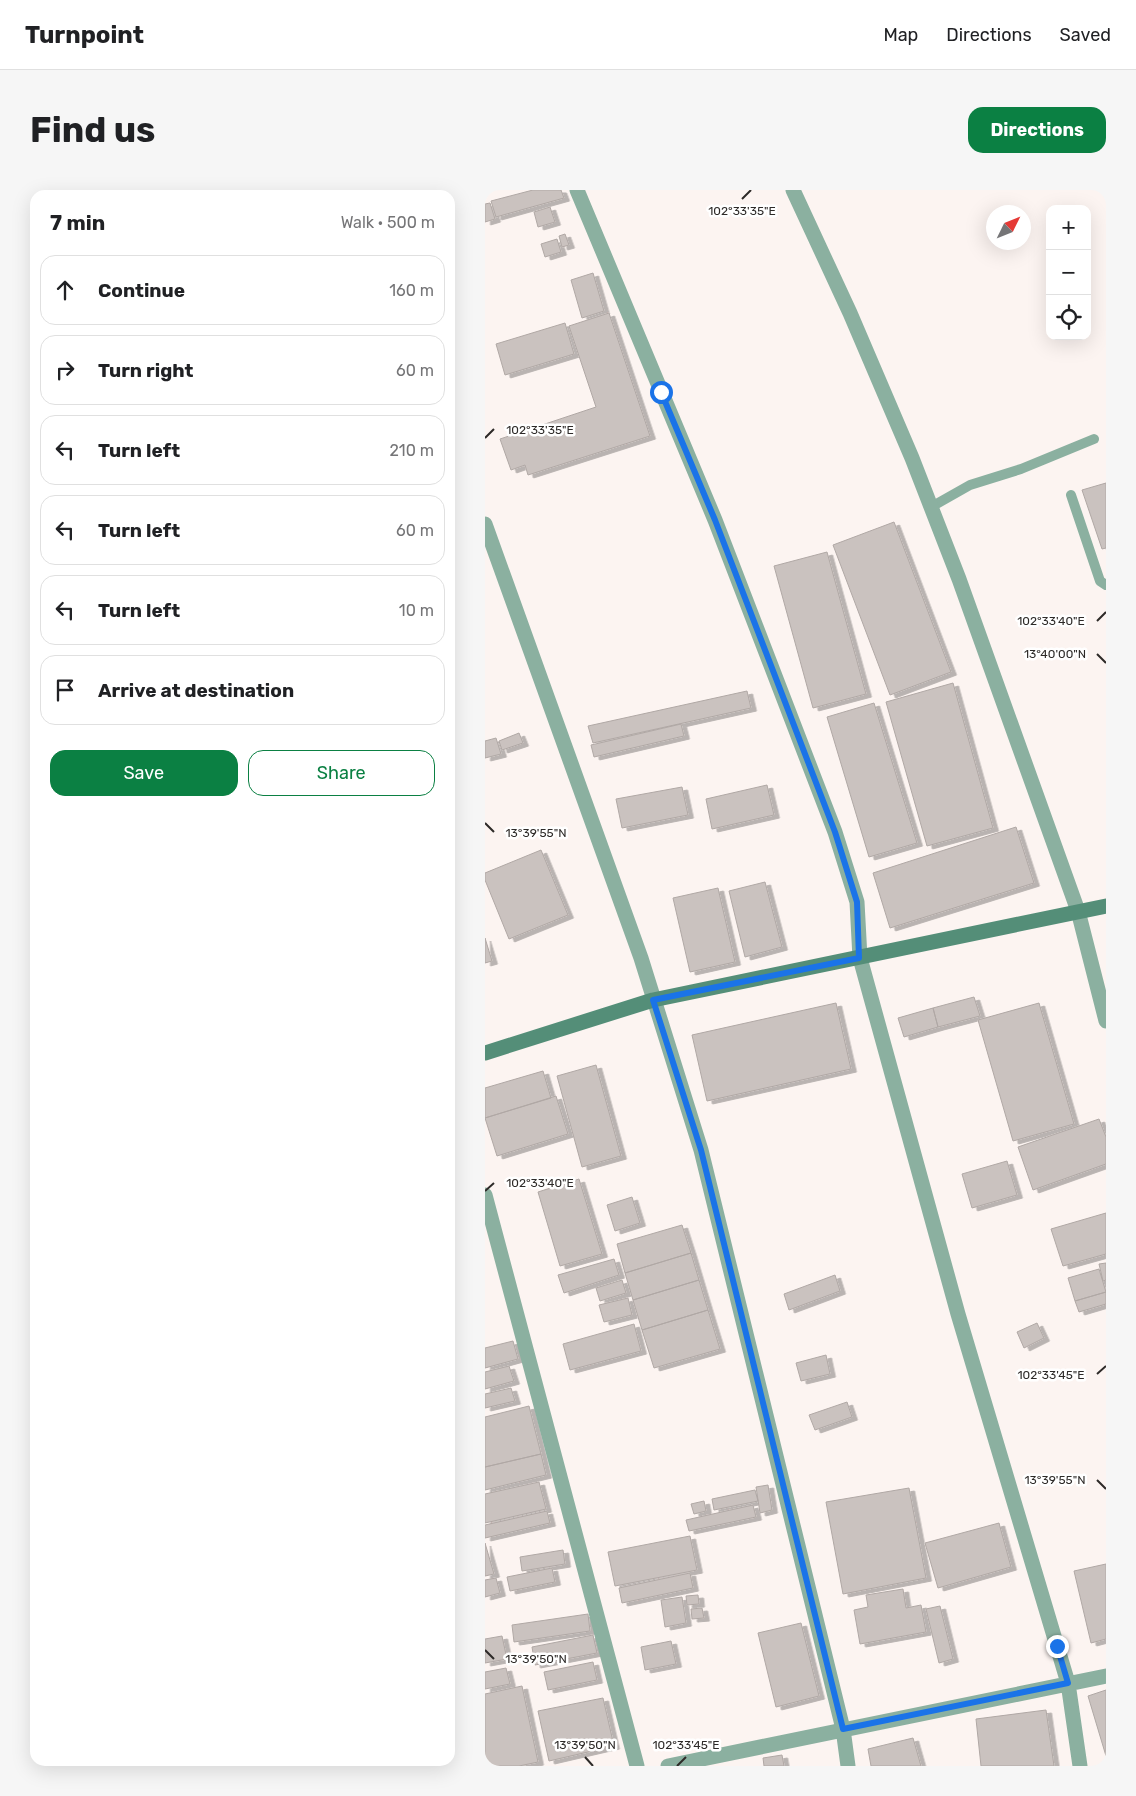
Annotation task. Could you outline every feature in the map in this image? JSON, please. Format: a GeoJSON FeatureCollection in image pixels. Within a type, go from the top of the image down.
{"type":"FeatureCollection","features":[{"type":"Feature","properties":{"kind":"street"},"geometry":{"type":"LineString","coordinates":[[577,190],[715,520],[835,832],[857,902],[859,958],[957,1314],[1068,1683],[1080,1766]]}},
{"type":"Feature","properties":{"kind":"street"},"geometry":{"type":"LineString","coordinates":[[793,190],[850,313],[931,507],[966,597],[1078,911],[1106,1021]]}},
{"type":"Feature","properties":{"kind":"street"},"geometry":{"type":"LineString","coordinates":[[485,524],[489,549],[641,958],[701,1150],[843,1729],[848,1766]]}},
{"type":"Feature","properties":{"kind":"street"},"geometry":{"type":"LineString","coordinates":[[485,1053],[653,1000],[1106,906]]}},
{"type":"Feature","properties":{"kind":"street"},"geometry":{"type":"LineString","coordinates":[[485,1195],[637,1766]]}},
{"type":"Feature","properties":{"kind":"street"},"geometry":{"type":"LineString","coordinates":[[668,1766],[1106,1676]]}},
{"type":"Feature","properties":{"kind":"lane"},"geometry":{"type":"LineString","coordinates":[[931,507],[970,485],[1021,468],[1094,439]]}},
{"type":"Feature","properties":{"kind":"lane"},"geometry":{"type":"LineString","coordinates":[[1071,495],[1100,580],[1106,586]]}},
{"type":"Feature","properties":{"kind":"building"},"geometry":{"type":"Polygon","coordinates":[[[533,190],[561,190],[564,198],[496,217],[491,201],[533,190]]]}},
{"type":"Feature","properties":{"kind":"building"},"geometry":{"type":"Polygon","coordinates":[[[490,203],[495,219],[485,222],[485,204],[490,203]]]}},
{"type":"Feature","properties":{"kind":"building"},"geometry":{"type":"Polygon","coordinates":[[[550,207],[555,222],[538,227],[534,212],[550,207]]]}},
{"type":"Feature","properties":{"kind":"building"},"geometry":{"type":"Polygon","coordinates":[[[565,234],[569,245],[562,247],[559,236],[565,234]]]}},
{"type":"Feature","properties":{"kind":"building"},"geometry":{"type":"Polygon","coordinates":[[[557,239],[561,252],[545,257],[541,244],[557,239]]]}},
{"type":"Feature","properties":{"kind":"building"},"geometry":{"type":"Polygon","coordinates":[[[593,273],[604,311],[582,318],[571,280],[593,273]]]}},
{"type":"Feature","properties":{"kind":"building"},"geometry":{"type":"Polygon","coordinates":[[[609,313],[650,436],[528,475],[525,465],[511,470],[500,439],[596,407],[569,326],[609,313]]]}},
{"type":"Feature","properties":{"kind":"building"},"geometry":{"type":"Polygon","coordinates":[[[565,323],[574,354],[505,375],[496,344],[565,323]]]}},
{"type":"Feature","properties":{"kind":"building"},"geometry":{"type":"Polygon","coordinates":[[[1106,483],[1106,548],[1102,549],[1082,490],[1106,483]]]}},
{"type":"Feature","properties":{"kind":"building"},"geometry":{"type":"Polygon","coordinates":[[[894,522],[951,672],[890,695],[833,545],[894,522]]]}},
{"type":"Feature","properties":{"kind":"building"},"geometry":{"type":"Polygon","coordinates":[[[827,552],[866,694],[813,708],[774,566],[827,552]]]}},
{"type":"Feature","properties":{"kind":"building"},"geometry":{"type":"Polygon","coordinates":[[[953,683],[993,828],[927,846],[886,702],[953,683]]]}},
{"type":"Feature","properties":{"kind":"building"},"geometry":{"type":"Polygon","coordinates":[[[747,691],[751,708],[593,743],[588,726],[747,691]]]}},
{"type":"Feature","properties":{"kind":"building"},"geometry":{"type":"Polygon","coordinates":[[[874,703],[917,843],[869,857],[827,717],[874,703]]]}},
{"type":"Feature","properties":{"kind":"building"},"geometry":{"type":"Polygon","coordinates":[[[681,724],[684,736],[594,757],[591,745],[681,724]]]}},
{"type":"Feature","properties":{"kind":"building"},"geometry":{"type":"Polygon","coordinates":[[[519,733],[523,743],[502,750],[499,741],[519,733]]]}},
{"type":"Feature","properties":{"kind":"building"},"geometry":{"type":"Polygon","coordinates":[[[496,738],[501,754],[485,758],[485,741],[496,738]]]}},
{"type":"Feature","properties":{"kind":"building"},"geometry":{"type":"Polygon","coordinates":[[[767,785],[774,815],[712,829],[706,799],[767,785]]]}},
{"type":"Feature","properties":{"kind":"building"},"geometry":{"type":"Polygon","coordinates":[[[682,787],[688,815],[622,828],[616,799],[682,787]]]}},
{"type":"Feature","properties":{"kind":"building"},"geometry":{"type":"Polygon","coordinates":[[[1016,827],[1034,883],[890,928],[873,873],[1016,827]]]}},
{"type":"Feature","properties":{"kind":"building"},"geometry":{"type":"Polygon","coordinates":[[[541,850],[568,915],[509,939],[485,880],[485,873],[541,850]]]}},
{"type":"Feature","properties":{"kind":"building"},"geometry":{"type":"Polygon","coordinates":[[[765,882],[782,947],[745,957],[729,891],[765,882]]]}},
{"type":"Feature","properties":{"kind":"building"},"geometry":{"type":"Polygon","coordinates":[[[718,888],[735,962],[690,972],[673,898],[718,888]]]}},
{"type":"Feature","properties":{"kind":"building"},"geometry":{"type":"Polygon","coordinates":[[[485,938],[492,961],[485,963],[485,938]]]}},
{"type":"Feature","properties":{"kind":"building"},"geometry":{"type":"Polygon","coordinates":[[[974,997],[980,1016],[938,1027],[933,1008],[974,997]]]}},
{"type":"Feature","properties":{"kind":"building"},"geometry":{"type":"Polygon","coordinates":[[[836,1003],[851,1069],[707,1101],[692,1035],[836,1003]]]}},
{"type":"Feature","properties":{"kind":"building"},"geometry":{"type":"Polygon","coordinates":[[[1039,1003],[1074,1124],[1013,1141],[978,1020],[1039,1003]]]}},
{"type":"Feature","properties":{"kind":"building"},"geometry":{"type":"Polygon","coordinates":[[[933,1008],[938,1027],[904,1037],[898,1018],[933,1008]]]}},
{"type":"Feature","properties":{"kind":"building"},"geometry":{"type":"Polygon","coordinates":[[[596,1065],[621,1156],[582,1167],[557,1076],[596,1065]]]}},
{"type":"Feature","properties":{"kind":"building"},"geometry":{"type":"Polygon","coordinates":[[[543,1071],[551,1098],[485,1118],[485,1088],[543,1071]]]}},
{"type":"Feature","properties":{"kind":"building"},"geometry":{"type":"Polygon","coordinates":[[[556,1096],[568,1134],[497,1156],[485,1118],[556,1096]]]}},
{"type":"Feature","properties":{"kind":"building"},"geometry":{"type":"Polygon","coordinates":[[[1099,1119],[1106,1137],[1106,1164],[1033,1190],[1018,1147],[1099,1119]]]}},
{"type":"Feature","properties":{"kind":"building"},"geometry":{"type":"Polygon","coordinates":[[[1007,1161],[1017,1195],[972,1208],[962,1174],[1007,1161]]]}},
{"type":"Feature","properties":{"kind":"building"},"geometry":{"type":"Polygon","coordinates":[[[579,1179],[602,1254],[560,1266],[538,1192],[579,1179]]]}},
{"type":"Feature","properties":{"kind":"building"},"geometry":{"type":"Polygon","coordinates":[[[632,1197],[640,1223],[615,1231],[607,1205],[632,1197]]]}},
{"type":"Feature","properties":{"kind":"building"},"geometry":{"type":"Polygon","coordinates":[[[1106,1213],[1106,1254],[1063,1266],[1051,1229],[1106,1213]]]}},
{"type":"Feature","properties":{"kind":"building"},"geometry":{"type":"Polygon","coordinates":[[[682,1225],[691,1253],[625,1273],[617,1244],[682,1225]]]}},
{"type":"Feature","properties":{"kind":"building"},"geometry":{"type":"Polygon","coordinates":[[[691,1253],[699,1280],[633,1300],[625,1273],[691,1253]]]}},
{"type":"Feature","properties":{"kind":"building"},"geometry":{"type":"Polygon","coordinates":[[[614,1259],[619,1275],[564,1293],[558,1275],[614,1259]]]}},
{"type":"Feature","properties":{"kind":"building"},"geometry":{"type":"Polygon","coordinates":[[[1106,1263],[1106,1280],[1103,1281],[1099,1264],[1106,1263]]]}},
{"type":"Feature","properties":{"kind":"building"},"geometry":{"type":"Polygon","coordinates":[[[1099,1269],[1106,1292],[1075,1301],[1068,1278],[1099,1269]]]}},
{"type":"Feature","properties":{"kind":"building"},"geometry":{"type":"Polygon","coordinates":[[[835,1275],[840,1291],[789,1310],[784,1294],[835,1275]]]}},
{"type":"Feature","properties":{"kind":"building"},"geometry":{"type":"Polygon","coordinates":[[[622,1280],[626,1293],[600,1301],[596,1288],[622,1280]]]}},
{"type":"Feature","properties":{"kind":"building"},"geometry":{"type":"Polygon","coordinates":[[[699,1280],[708,1310],[642,1330],[633,1300],[699,1280]]]}},
{"type":"Feature","properties":{"kind":"building"},"geometry":{"type":"Polygon","coordinates":[[[1106,1292],[1106,1304],[1079,1312],[1075,1301],[1106,1292]]]}},
{"type":"Feature","properties":{"kind":"building"},"geometry":{"type":"Polygon","coordinates":[[[628,1298],[632,1315],[604,1322],[599,1305],[628,1298]]]}},
{"type":"Feature","properties":{"kind":"building"},"geometry":{"type":"Polygon","coordinates":[[[708,1310],[720,1349],[654,1368],[642,1330],[708,1310]]]}},
{"type":"Feature","properties":{"kind":"building"},"geometry":{"type":"Polygon","coordinates":[[[1037,1323],[1044,1338],[1024,1348],[1017,1332],[1037,1323]]]}},
{"type":"Feature","properties":{"kind":"building"},"geometry":{"type":"Polygon","coordinates":[[[634,1324],[641,1351],[570,1370],[563,1344],[634,1324]]]}},
{"type":"Feature","properties":{"kind":"building"},"geometry":{"type":"Polygon","coordinates":[[[513,1341],[518,1359],[485,1368],[485,1348],[513,1341]]]}},
{"type":"Feature","properties":{"kind":"building"},"geometry":{"type":"Polygon","coordinates":[[[826,1355],[830,1374],[801,1381],[796,1363],[826,1355]]]}},
{"type":"Feature","properties":{"kind":"building"},"geometry":{"type":"Polygon","coordinates":[[[509,1366],[514,1381],[485,1389],[485,1372],[509,1366]]]}},
{"type":"Feature","properties":{"kind":"building"},"geometry":{"type":"Polygon","coordinates":[[[511,1388],[515,1401],[485,1408],[485,1394],[511,1388]]]}},
{"type":"Feature","properties":{"kind":"building"},"geometry":{"type":"Polygon","coordinates":[[[847,1402],[852,1417],[815,1430],[809,1415],[847,1402]]]}},
{"type":"Feature","properties":{"kind":"building"},"geometry":{"type":"Polygon","coordinates":[[[529,1406],[541,1454],[485,1467],[485,1417],[529,1406]]]}},
{"type":"Feature","properties":{"kind":"building"},"geometry":{"type":"Polygon","coordinates":[[[541,1454],[546,1475],[485,1490],[485,1467],[541,1454]]]}},
{"type":"Feature","properties":{"kind":"building"},"geometry":{"type":"Polygon","coordinates":[[[539,1482],[546,1509],[485,1523],[485,1494],[539,1482]]]}},
{"type":"Feature","properties":{"kind":"building"},"geometry":{"type":"Polygon","coordinates":[[[768,1485],[772,1510],[760,1513],[756,1487],[768,1485]]]}},
{"type":"Feature","properties":{"kind":"building"},"geometry":{"type":"Polygon","coordinates":[[[909,1488],[926,1578],[843,1594],[826,1502],[909,1488]]]}},
{"type":"Feature","properties":{"kind":"building"},"geometry":{"type":"Polygon","coordinates":[[[755,1490],[758,1501],[714,1510],[712,1499],[755,1490]]]}},
{"type":"Feature","properties":{"kind":"building"},"geometry":{"type":"Polygon","coordinates":[[[704,1501],[706,1511],[694,1514],[691,1504],[704,1501]]]}},
{"type":"Feature","properties":{"kind":"building"},"geometry":{"type":"Polygon","coordinates":[[[753,1505],[756,1517],[689,1531],[686,1520],[753,1505]]]}},
{"type":"Feature","properties":{"kind":"building"},"geometry":{"type":"Polygon","coordinates":[[[547,1511],[550,1523],[485,1538],[485,1525],[547,1511]]]}},
{"type":"Feature","properties":{"kind":"building"},"geometry":{"type":"Polygon","coordinates":[[[999,1523],[1011,1567],[938,1588],[925,1543],[999,1523]]]}},
{"type":"Feature","properties":{"kind":"building"},"geometry":{"type":"Polygon","coordinates":[[[690,1536],[697,1570],[615,1586],[608,1552],[690,1536]]]}},
{"type":"Feature","properties":{"kind":"building"},"geometry":{"type":"Polygon","coordinates":[[[485,1543],[494,1574],[485,1576],[485,1543]]]}},
{"type":"Feature","properties":{"kind":"building"},"geometry":{"type":"Polygon","coordinates":[[[563,1550],[565,1564],[522,1571],[520,1557],[563,1550]]]}},
{"type":"Feature","properties":{"kind":"building"},"geometry":{"type":"Polygon","coordinates":[[[1106,1564],[1106,1639],[1091,1643],[1074,1571],[1106,1564]]]}},
{"type":"Feature","properties":{"kind":"building"},"geometry":{"type":"Polygon","coordinates":[[[552,1568],[555,1582],[510,1591],[507,1577],[552,1568]]]}},
{"type":"Feature","properties":{"kind":"building"},"geometry":{"type":"Polygon","coordinates":[[[690,1573],[693,1588],[622,1603],[619,1588],[690,1573]]]}},
{"type":"Feature","properties":{"kind":"building"},"geometry":{"type":"Polygon","coordinates":[[[496,1578],[500,1593],[485,1597],[485,1580],[496,1578]]]}},
{"type":"Feature","properties":{"kind":"building"},"geometry":{"type":"Polygon","coordinates":[[[903,1589],[906,1608],[921,1605],[926,1632],[860,1644],[854,1610],[868,1607],[866,1595],[903,1589]]]}},
{"type":"Feature","properties":{"kind":"building"},"geometry":{"type":"Polygon","coordinates":[[[698,1595],[699,1604],[687,1605],[686,1596],[698,1595]]]}},
{"type":"Feature","properties":{"kind":"building"},"geometry":{"type":"Polygon","coordinates":[[[682,1597],[686,1623],[665,1627],[661,1600],[682,1597]]]}},
{"type":"Feature","properties":{"kind":"building"},"geometry":{"type":"Polygon","coordinates":[[[940,1606],[953,1659],[939,1663],[926,1609],[940,1606]]]}},
{"type":"Feature","properties":{"kind":"building"},"geometry":{"type":"Polygon","coordinates":[[[702,1608],[704,1618],[692,1619],[691,1609],[702,1608]]]}},
{"type":"Feature","properties":{"kind":"building"},"geometry":{"type":"Polygon","coordinates":[[[588,1614],[590,1631],[514,1642],[512,1625],[588,1614]]]}},
{"type":"Feature","properties":{"kind":"building"},"geometry":{"type":"Polygon","coordinates":[[[801,1623],[819,1696],[776,1707],[758,1633],[801,1623]]]}},
{"type":"Feature","properties":{"kind":"building"},"geometry":{"type":"Polygon","coordinates":[[[593,1635],[597,1653],[535,1665],[532,1647],[593,1635]]]}},
{"type":"Feature","properties":{"kind":"building"},"geometry":{"type":"Polygon","coordinates":[[[502,1636],[507,1659],[485,1663],[485,1639],[502,1636]]]}},
{"type":"Feature","properties":{"kind":"building"},"geometry":{"type":"Polygon","coordinates":[[[671,1641],[676,1664],[645,1670],[641,1647],[671,1641]]]}},
{"type":"Feature","properties":{"kind":"building"},"geometry":{"type":"Polygon","coordinates":[[[593,1662],[597,1680],[548,1690],[544,1672],[593,1662]]]}},
{"type":"Feature","properties":{"kind":"building"},"geometry":{"type":"Polygon","coordinates":[[[506,1668],[510,1684],[485,1689],[485,1672],[506,1668]]]}},
{"type":"Feature","properties":{"kind":"building"},"geometry":{"type":"Polygon","coordinates":[[[522,1686],[538,1762],[519,1766],[485,1766],[485,1694],[522,1686]]]}},
{"type":"Feature","properties":{"kind":"building"},"geometry":{"type":"Polygon","coordinates":[[[1106,1690],[1106,1756],[1088,1696],[1106,1690]]]}},
{"type":"Feature","properties":{"kind":"building"},"geometry":{"type":"Polygon","coordinates":[[[603,1698],[614,1746],[549,1761],[538,1711],[603,1698]]]}},
{"type":"Feature","properties":{"kind":"building"},"geometry":{"type":"Polygon","coordinates":[[[1046,1710],[1054,1766],[981,1766],[976,1719],[1046,1710]]]}},
{"type":"Feature","properties":{"kind":"building"},"geometry":{"type":"Polygon","coordinates":[[[913,1738],[921,1766],[871,1766],[868,1749],[913,1738]]]}},
{"type":"Feature","properties":{"kind":"building"},"geometry":{"type":"Polygon","coordinates":[[[782,1755],[784,1766],[764,1766],[763,1758],[782,1755]]]}},
{"type":"Feature","properties":{"kind":"route"},"geometry":{"type":"LineString","coordinates":[[661,392],[715,520],[793,721],[835,832],[857,902],[859,958],[653,1000],[701,1150],[843,1729],[1068,1683],[1057,1646]]}}]}
